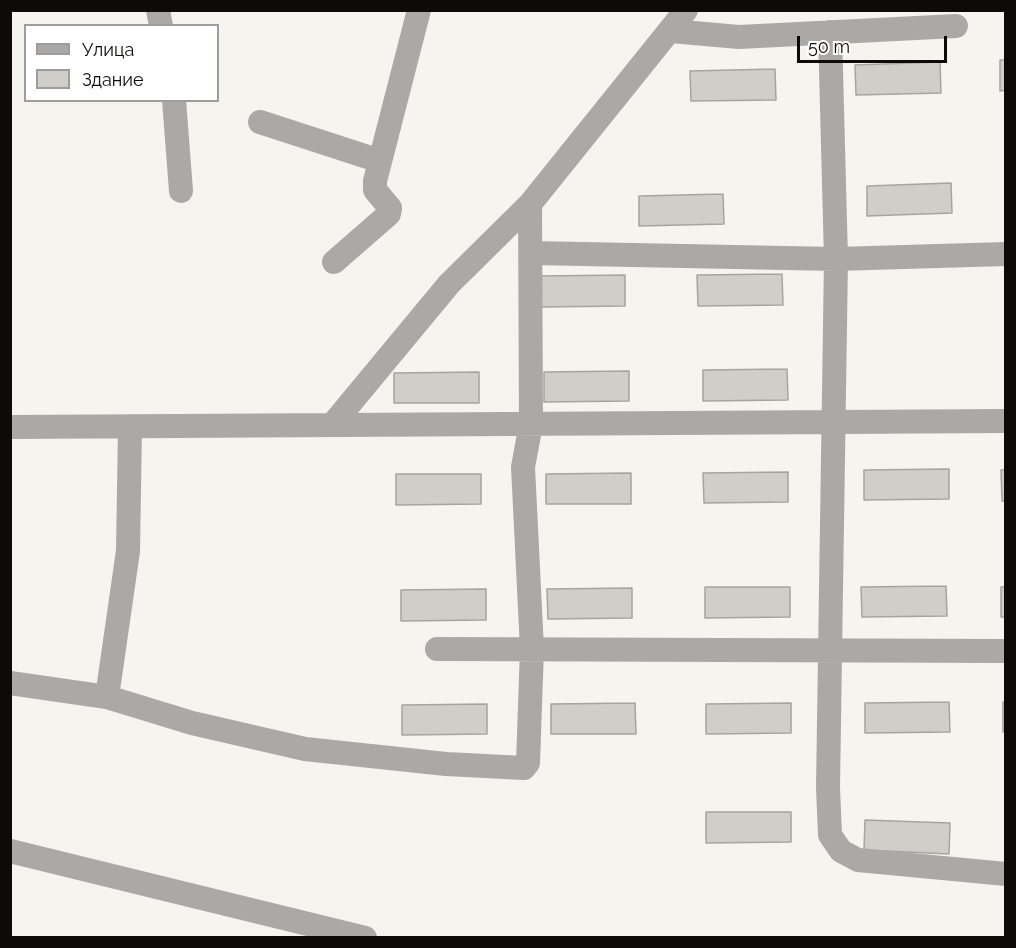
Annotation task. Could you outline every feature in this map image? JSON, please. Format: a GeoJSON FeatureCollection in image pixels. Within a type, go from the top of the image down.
{"type":"FeatureCollection","features":[{"type":"Feature","properties":{"kind":"street"},"geometry":{"type":"LineString","coordinates":[[334,262],[389,214],[390,208],[375,190],[380,161],[418,10]]}},
{"type":"Feature","properties":{"kind":"street"},"geometry":{"type":"LineString","coordinates":[[333,424],[448,284],[530,204],[686,10]]}},
{"type":"Feature","properties":{"kind":"street"},"geometry":{"type":"LineString","coordinates":[[670,31],[739,37],[956,26]]}},
{"type":"Feature","properties":{"kind":"street"},"geometry":{"type":"LineString","coordinates":[[830,32],[836,259],[830,835],[841,851],[858,860],[1005,874]]}},
{"type":"Feature","properties":{"kind":"street"},"geometry":{"type":"LineString","coordinates":[[174,102],[181,190]]}},
{"type":"Feature","properties":{"kind":"street"},"geometry":{"type":"LineString","coordinates":[[260,122],[380,161]]}},
{"type":"Feature","properties":{"kind":"street"},"geometry":{"type":"LineString","coordinates":[[10,683],[107,697],[192,723],[305,749],[517,770],[524,768],[528,763],[532,649],[523,467],[531,424],[530,204]]}},
{"type":"Feature","properties":{"kind":"street"},"geometry":{"type":"LineString","coordinates":[[531,253],[836,259],[1005,254]]}},
{"type":"Feature","properties":{"kind":"street"},"geometry":{"type":"LineString","coordinates":[[10,427],[1005,421]]}},
{"type":"Feature","properties":{"kind":"street"},"geometry":{"type":"LineString","coordinates":[[107,697],[128,551],[130,428]]}},
{"type":"Feature","properties":{"kind":"street"},"geometry":{"type":"LineString","coordinates":[[437,649],[1005,651]]}},
{"type":"Feature","properties":{"kind":"street"},"geometry":{"type":"LineString","coordinates":[[10,851],[331,933],[365,938]]}},
{"type":"Feature","properties":{"kind":"building"},"geometry":{"type":"Polygon","coordinates":[[[1000,60],[1006,60],[1006,90],[1000,91],[1000,60]]]}},
{"type":"Feature","properties":{"kind":"building"},"geometry":{"type":"Polygon","coordinates":[[[940,62],[941,93],[856,95],[855,65],[940,62]]]}},
{"type":"Feature","properties":{"kind":"building"},"geometry":{"type":"Polygon","coordinates":[[[775,69],[776,100],[691,101],[690,71],[775,69]]]}},
{"type":"Feature","properties":{"kind":"building"},"geometry":{"type":"Polygon","coordinates":[[[951,183],[952,213],[867,216],[867,186],[951,183]]]}},
{"type":"Feature","properties":{"kind":"building"},"geometry":{"type":"Polygon","coordinates":[[[723,194],[724,224],[639,226],[639,196],[723,194]]]}},
{"type":"Feature","properties":{"kind":"building"},"geometry":{"type":"Polygon","coordinates":[[[782,274],[783,305],[698,306],[697,275],[782,274]]]}},
{"type":"Feature","properties":{"kind":"building"},"geometry":{"type":"Polygon","coordinates":[[[625,275],[625,306],[540,307],[540,276],[625,275]]]}},
{"type":"Feature","properties":{"kind":"building"},"geometry":{"type":"Polygon","coordinates":[[[787,369],[788,400],[703,401],[703,370],[787,369]]]}},
{"type":"Feature","properties":{"kind":"building"},"geometry":{"type":"Polygon","coordinates":[[[629,371],[629,401],[544,402],[544,372],[629,371]]]}},
{"type":"Feature","properties":{"kind":"building"},"geometry":{"type":"Polygon","coordinates":[[[479,372],[479,403],[394,403],[394,373],[479,372]]]}},
{"type":"Feature","properties":{"kind":"building"},"geometry":{"type":"Polygon","coordinates":[[[949,469],[949,499],[864,500],[864,470],[949,469]]]}},
{"type":"Feature","properties":{"kind":"building"},"geometry":{"type":"Polygon","coordinates":[[[1001,470],[1006,470],[1006,501],[1002,501],[1001,470]]]}},
{"type":"Feature","properties":{"kind":"building"},"geometry":{"type":"Polygon","coordinates":[[[788,472],[788,502],[704,503],[703,473],[788,472]]]}},
{"type":"Feature","properties":{"kind":"building"},"geometry":{"type":"Polygon","coordinates":[[[631,473],[631,504],[546,504],[546,474],[631,473]]]}},
{"type":"Feature","properties":{"kind":"building"},"geometry":{"type":"Polygon","coordinates":[[[396,474],[481,474],[481,504],[396,505],[396,474]]]}},
{"type":"Feature","properties":{"kind":"building"},"geometry":{"type":"Polygon","coordinates":[[[946,586],[947,616],[862,617],[861,587],[946,586]]]}},
{"type":"Feature","properties":{"kind":"building"},"geometry":{"type":"Polygon","coordinates":[[[705,587],[790,587],[790,617],[705,618],[705,587]]]}},
{"type":"Feature","properties":{"kind":"building"},"geometry":{"type":"Polygon","coordinates":[[[1001,587],[1006,587],[1006,617],[1001,617],[1001,587]]]}},
{"type":"Feature","properties":{"kind":"building"},"geometry":{"type":"Polygon","coordinates":[[[632,588],[632,618],[548,619],[547,589],[632,588]]]}},
{"type":"Feature","properties":{"kind":"building"},"geometry":{"type":"Polygon","coordinates":[[[486,589],[486,620],[401,621],[401,590],[486,589]]]}},
{"type":"Feature","properties":{"kind":"building"},"geometry":{"type":"Polygon","coordinates":[[[949,702],[950,732],[865,733],[865,703],[949,702]]]}},
{"type":"Feature","properties":{"kind":"building"},"geometry":{"type":"Polygon","coordinates":[[[1003,702],[1006,702],[1006,732],[1003,732],[1003,702]]]}},
{"type":"Feature","properties":{"kind":"building"},"geometry":{"type":"Polygon","coordinates":[[[635,703],[636,734],[551,734],[551,704],[635,703]]]}},
{"type":"Feature","properties":{"kind":"building"},"geometry":{"type":"Polygon","coordinates":[[[791,703],[791,733],[706,734],[706,704],[791,703]]]}},
{"type":"Feature","properties":{"kind":"building"},"geometry":{"type":"Polygon","coordinates":[[[487,704],[487,734],[402,735],[402,705],[487,704]]]}},
{"type":"Feature","properties":{"kind":"building"},"geometry":{"type":"Polygon","coordinates":[[[706,812],[791,812],[791,842],[706,843],[706,812]]]}},
{"type":"Feature","properties":{"kind":"building"},"geometry":{"type":"Polygon","coordinates":[[[865,820],[950,823],[949,854],[864,850],[865,820]]]}}]}
